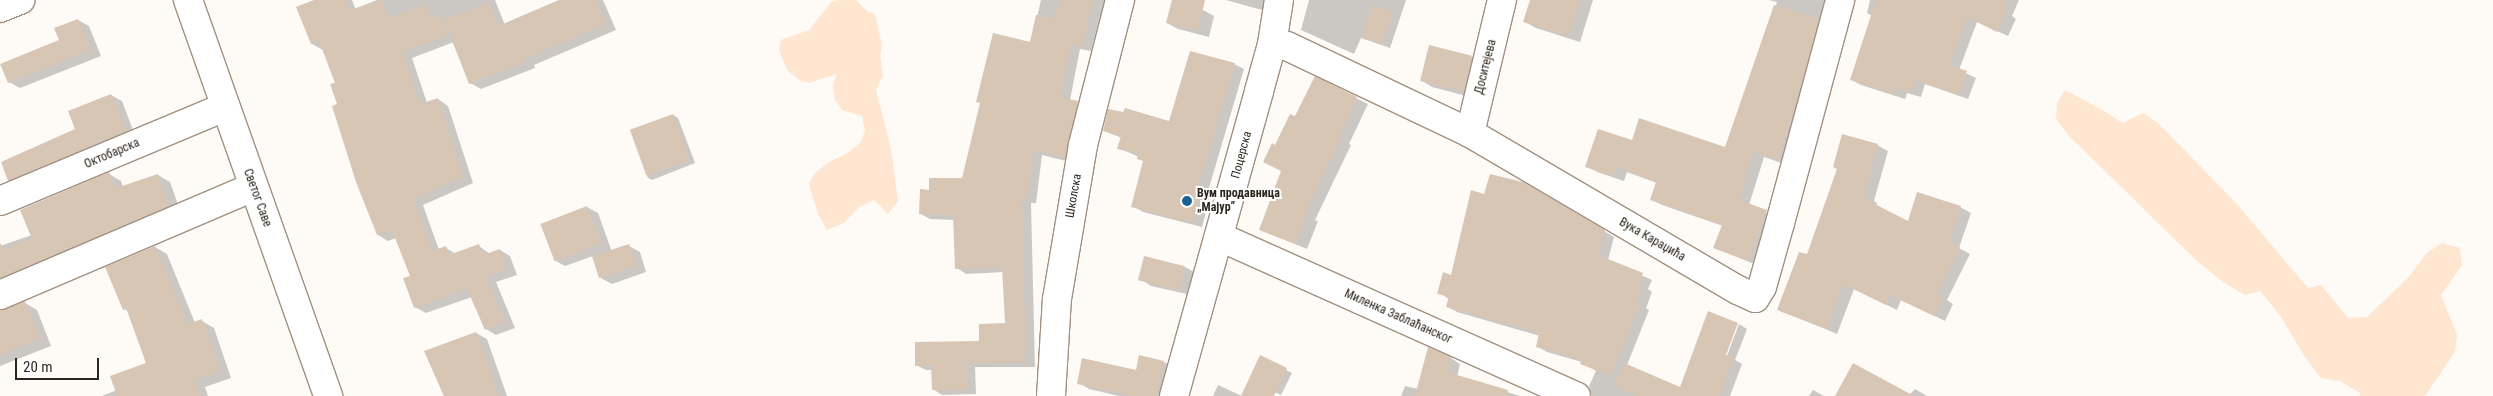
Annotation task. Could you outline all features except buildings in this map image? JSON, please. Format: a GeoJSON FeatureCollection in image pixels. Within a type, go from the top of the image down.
{"type":"FeatureCollection","features":[{"type":"Feature","properties":{"kind":"street"},"geometry":{"type":"LineString","coordinates":[[0,8],[20,0]]}},
{"type":"Feature","properties":{"kind":"street","name":"Светог Саве"},"geometry":{"type":"LineString","coordinates":[[188,0],[328,396]]}},
{"type":"Feature","properties":{"kind":"street","name":"Школска"},"geometry":{"type":"LineString","coordinates":[[1051,396],[1057,299],[1083,145],[1120,0]]}},
{"type":"Feature","properties":{"kind":"street","name":"Поцерска"},"geometry":{"type":"LineString","coordinates":[[1174,396],[1220,237],[1272,44],[1279,0]]}},
{"type":"Feature","properties":{"kind":"street","name":"Доситејева"},"geometry":{"type":"LineString","coordinates":[[1470,134],[1502,0]]}},
{"type":"Feature","properties":{"kind":"street","name":"Вука Караџића"},"geometry":{"type":"LineString","coordinates":[[1272,44],[1287,46],[1470,134],[1730,286],[1755,298],[1762,287],[1770,259],[1840,0]]}},
{"type":"Feature","properties":{"kind":"street","name":"Октобарска"},"geometry":{"type":"LineString","coordinates":[[0,201],[225,107]]}},
{"type":"Feature","properties":{"kind":"street"},"geometry":{"type":"LineString","coordinates":[[0,295],[253,187]]}},
{"type":"Feature","properties":{"kind":"street","name":"Миленка Заблаћанског"},"geometry":{"type":"LineString","coordinates":[[1220,237],[1576,396]]}},
{"type":"Feature","properties":{"kind":"shaded area"},"geometry":{"type":"Polygon","coordinates":[[[856,0],[867,11],[875,14],[882,45],[880,56],[883,76],[876,90],[891,149],[898,201],[888,214],[874,200],[858,208],[844,223],[827,230],[818,214],[809,184],[815,173],[861,142],[865,130],[862,116],[842,110],[835,100],[833,85],[837,74],[809,83],[799,80],[787,70],[779,50],[781,40],[809,30],[831,2],[856,0]]]}},
{"type":"Feature","properties":{"kind":"shaded area"},"geometry":{"type":"Polygon","coordinates":[[[2065,90],[2106,112],[2122,123],[2143,113],[2158,123],[2236,203],[2308,288],[2321,285],[2348,318],[2367,317],[2407,279],[2427,253],[2442,243],[2460,248],[2462,265],[2441,295],[2457,335],[2455,352],[2425,396],[2360,396],[2360,393],[2340,381],[2321,378],[2305,357],[2279,314],[2260,291],[2245,295],[2223,282],[2197,261],[2070,137],[2056,119],[2057,103],[2065,90]]]}},
{"type":"Feature","properties":{"kind":"place","name":"Вум продавница „Мајур”"},"geometry":{"type":"Point","coordinates":[1187,201]}}]}
